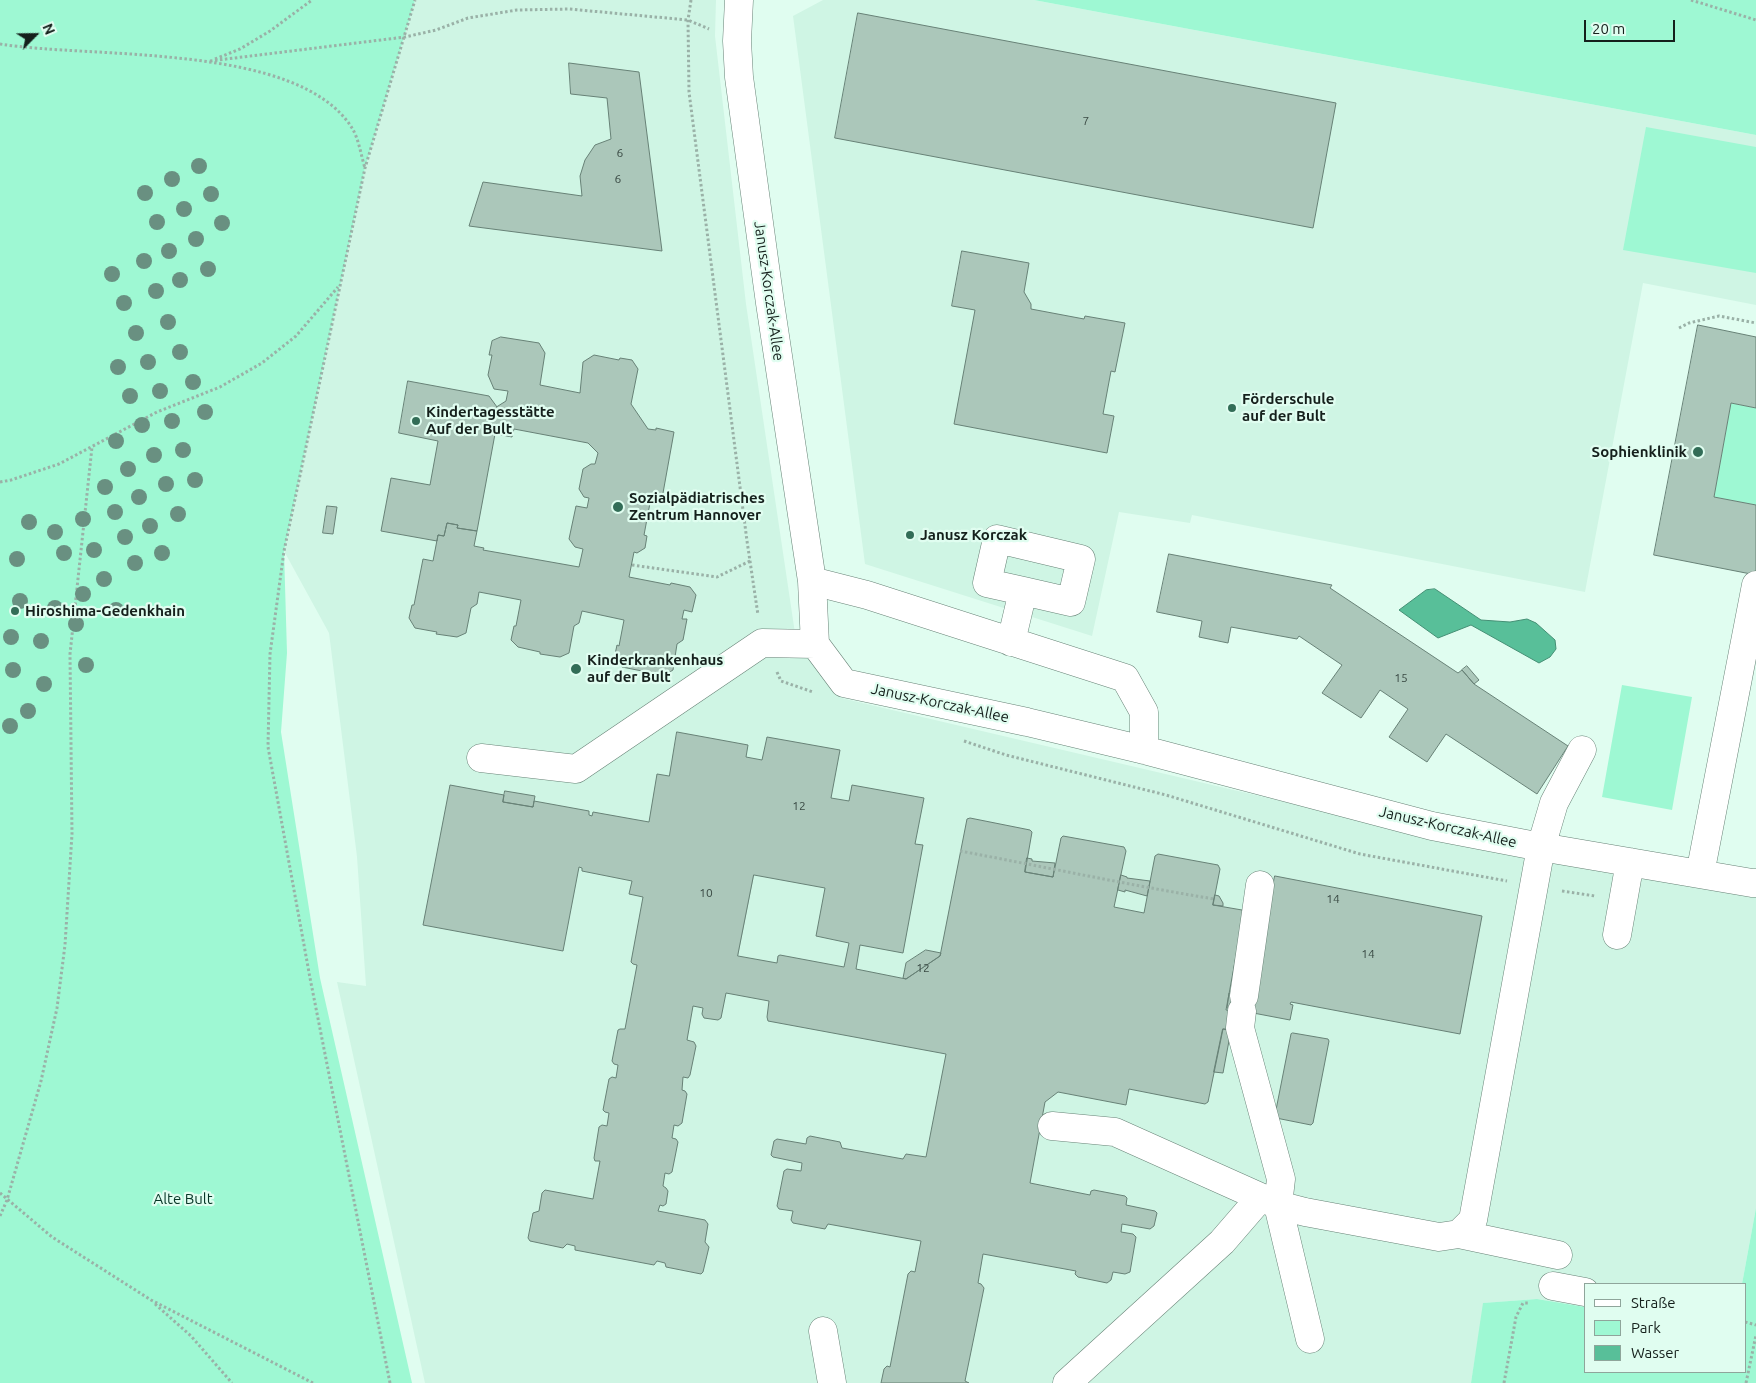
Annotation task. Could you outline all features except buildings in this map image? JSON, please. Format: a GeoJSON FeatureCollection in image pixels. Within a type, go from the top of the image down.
{"type":"FeatureCollection","features":[{"type":"Feature","properties":{"kind":"street","name":"Janusz-Korczak-Allee"},"geometry":{"type":"LineString","coordinates":[[739,0],[737,41],[739,76],[768,293],[812,581],[815,644],[844,683],[1027,722],[1144,750],[1432,826],[1541,847],[1756,883]]}},
{"type":"Feature","properties":{"kind":"street"},"geometry":{"type":"LineString","coordinates":[[812,581],[867,595],[1125,678],[1144,712],[1144,750]]}},
{"type":"Feature","properties":{"kind":"street"},"geometry":{"type":"LineString","coordinates":[[1700,874],[1753,621],[1756,585]]}},
{"type":"Feature","properties":{"kind":"street"},"geometry":{"type":"LineString","coordinates":[[1011,642],[1023,591]]}},
{"type":"Feature","properties":{"kind":"street"},"geometry":{"type":"LineString","coordinates":[[481,758],[576,769],[762,643],[815,644]]}},
{"type":"Feature","properties":{"kind":"street"},"geometry":{"type":"LineString","coordinates":[[1459,1234],[1473,1220],[1541,847],[1554,803],[1582,750]]}},
{"type":"Feature","properties":{"kind":"street"},"geometry":{"type":"LineString","coordinates":[[1618,935],[1630,862]]}},
{"type":"Feature","properties":{"kind":"street"},"geometry":{"type":"LineString","coordinates":[[1067,1383],[1269,1201],[1281,1179],[1240,1028],[1260,885]]}},
{"type":"Feature","properties":{"kind":"street"},"geometry":{"type":"LineString","coordinates":[[1052,1126],[1115,1132],[1269,1201],[1305,1212],[1439,1237],[1459,1234],[1558,1256]]}},
{"type":"Feature","properties":{"kind":"street"},"geometry":{"type":"LineString","coordinates":[[1269,1201],[1310,1339]]}},
{"type":"Feature","properties":{"kind":"street"},"geometry":{"type":"LineString","coordinates":[[1552,1286],[1584,1292]]}},
{"type":"Feature","properties":{"kind":"street"},"geometry":{"type":"LineString","coordinates":[[823,1331],[832,1383]]}},
{"type":"Feature","properties":{"kind":"path"},"geometry":{"type":"LineString","coordinates":[[210,61],[240,49],[270,31],[312,0]]}},
{"type":"Feature","properties":{"kind":"path"},"geometry":{"type":"LineString","coordinates":[[390,1383],[310,978],[268,747],[270,654],[284,551],[365,168],[415,0]]}},
{"type":"Feature","properties":{"kind":"path"},"geometry":{"type":"LineString","coordinates":[[1691,0],[1756,20]]}},
{"type":"Feature","properties":{"kind":"path"},"geometry":{"type":"LineString","coordinates":[[210,61],[405,37],[436,30],[468,18],[517,10],[569,9],[688,20],[737,41]]}},
{"type":"Feature","properties":{"kind":"path"},"geometry":{"type":"LineString","coordinates":[[0,44],[210,61],[273,75],[307,88],[334,107],[353,129],[365,168]]}},
{"type":"Feature","properties":{"kind":"path"},"geometry":{"type":"LineString","coordinates":[[0,482],[59,464],[157,412],[220,387],[262,363],[296,336],[339,287]]}},
{"type":"Feature","properties":{"kind":"path"},"geometry":{"type":"LineString","coordinates":[[1679,328],[1689,323],[1719,316],[1756,323]]}},
{"type":"Feature","properties":{"kind":"path"},"geometry":{"type":"LineString","coordinates":[[0,1216],[7,1200],[41,1081],[57,1008],[65,946],[72,834],[70,654],[92,447]]}},
{"type":"Feature","properties":{"kind":"path"},"geometry":{"type":"LineString","coordinates":[[632,565],[717,577],[750,561]]}},
{"type":"Feature","properties":{"kind":"path"},"geometry":{"type":"LineString","coordinates":[[960,851],[1054,868],[1148,889],[1214,900]]}},
{"type":"Feature","properties":{"kind":"path"},"geometry":{"type":"LineString","coordinates":[[0,1193],[52,1237],[150,1300],[313,1383]]}},
{"type":"Feature","properties":{"kind":"path"},"geometry":{"type":"LineString","coordinates":[[1504,1383],[1516,1317],[1523,1303],[1550,1301],[1552,1286]]}},
{"type":"Feature","properties":{"kind":"path"},"geometry":{"type":"LineString","coordinates":[[150,1300],[191,1336],[232,1383]]}},
{"type":"Feature","properties":{"kind":"path"},"geometry":{"type":"LineString","coordinates":[[1746,1383],[1756,1334]]}},
{"type":"Feature","properties":{"kind":"shaded area","name":"Kinderkrankenhaus auf der Bult"},"geometry":{"type":"Polygon","coordinates":[[[415,0],[716,0],[715,36],[746,304],[796,640],[841,698],[1430,836],[1756,891],[1756,1208],[1742,1283],[1584,1283],[1584,1307],[1537,1299],[1484,1303],[1471,1383],[425,1383],[337,982],[366,986],[357,857],[329,633],[284,551],[365,168],[415,0]]]}},
{"type":"Feature","properties":{"kind":"shaded area","name":"Förderschule auf der Bult"},"geometry":{"type":"Polygon","coordinates":[[[823,0],[1034,0],[1756,135],[1756,305],[1643,283],[1585,592],[1192,515],[1190,523],[1119,512],[1092,636],[865,564],[793,16],[823,0]]]}},
{"type":"Feature","properties":{"kind":"green space","name":"Alte Bult"},"geometry":{"type":"Polygon","coordinates":[[[0,0],[415,0],[365,168],[284,551],[287,653],[281,732],[320,978],[412,1383],[0,1383],[0,0]]]}},
{"type":"Feature","properties":{"kind":"green space"},"geometry":{"type":"Polygon","coordinates":[[[1034,0],[1756,0],[1756,135],[1034,0]]]}},
{"type":"Feature","properties":{"kind":"green space"},"geometry":{"type":"Polygon","coordinates":[[[1646,127],[1756,147],[1756,273],[1623,250],[1646,127]]]}},
{"type":"Feature","properties":{"kind":"green space"},"geometry":{"type":"Polygon","coordinates":[[[1731,403],[1756,408],[1756,505],[1714,497],[1731,403]]]}},
{"type":"Feature","properties":{"kind":"green space"},"geometry":{"type":"Polygon","coordinates":[[[1622,685],[1692,697],[1672,810],[1602,797],[1622,685]]]}},
{"type":"Feature","properties":{"kind":"green space"},"geometry":{"type":"Polygon","coordinates":[[[1756,1208],[1756,1383],[1471,1383],[1483,1303],[1537,1299],[1584,1307],[1584,1373],[1746,1373],[1746,1283],[1742,1283],[1756,1208]]]}},
{"type":"Feature","properties":{"kind":"water"},"geometry":{"type":"Polygon","coordinates":[[[1435,589],[1481,620],[1510,622],[1527,619],[1536,623],[1555,640],[1556,649],[1550,657],[1539,663],[1471,625],[1438,638],[1399,610],[1426,590],[1435,589]]]}},
{"type":"Feature","properties":{"kind":"place","name":"Förderschule auf der Bult"},"geometry":{"type":"Point","coordinates":[1232,408]}},
{"type":"Feature","properties":{"kind":"place","name":"Kindertagesstätte Auf der Bult"},"geometry":{"type":"Point","coordinates":[416,421]}},
{"type":"Feature","properties":{"kind":"place","name":"Sophienklinik"},"geometry":{"type":"Point","coordinates":[1698,452]}},
{"type":"Feature","properties":{"kind":"place","name":"Sozialpädiatrisches Zentrum Hannover"},"geometry":{"type":"Point","coordinates":[618,507]}},
{"type":"Feature","properties":{"kind":"place","name":"Janusz Korczak"},"geometry":{"type":"Point","coordinates":[910,535]}},
{"type":"Feature","properties":{"kind":"place","name":"Hiroshima-Gedenkhain"},"geometry":{"type":"Point","coordinates":[15,611]}},
{"type":"Feature","properties":{"kind":"place","name":"Kinderkrankenhaus auf der Bult"},"geometry":{"type":"Point","coordinates":[576,669]}}]}
